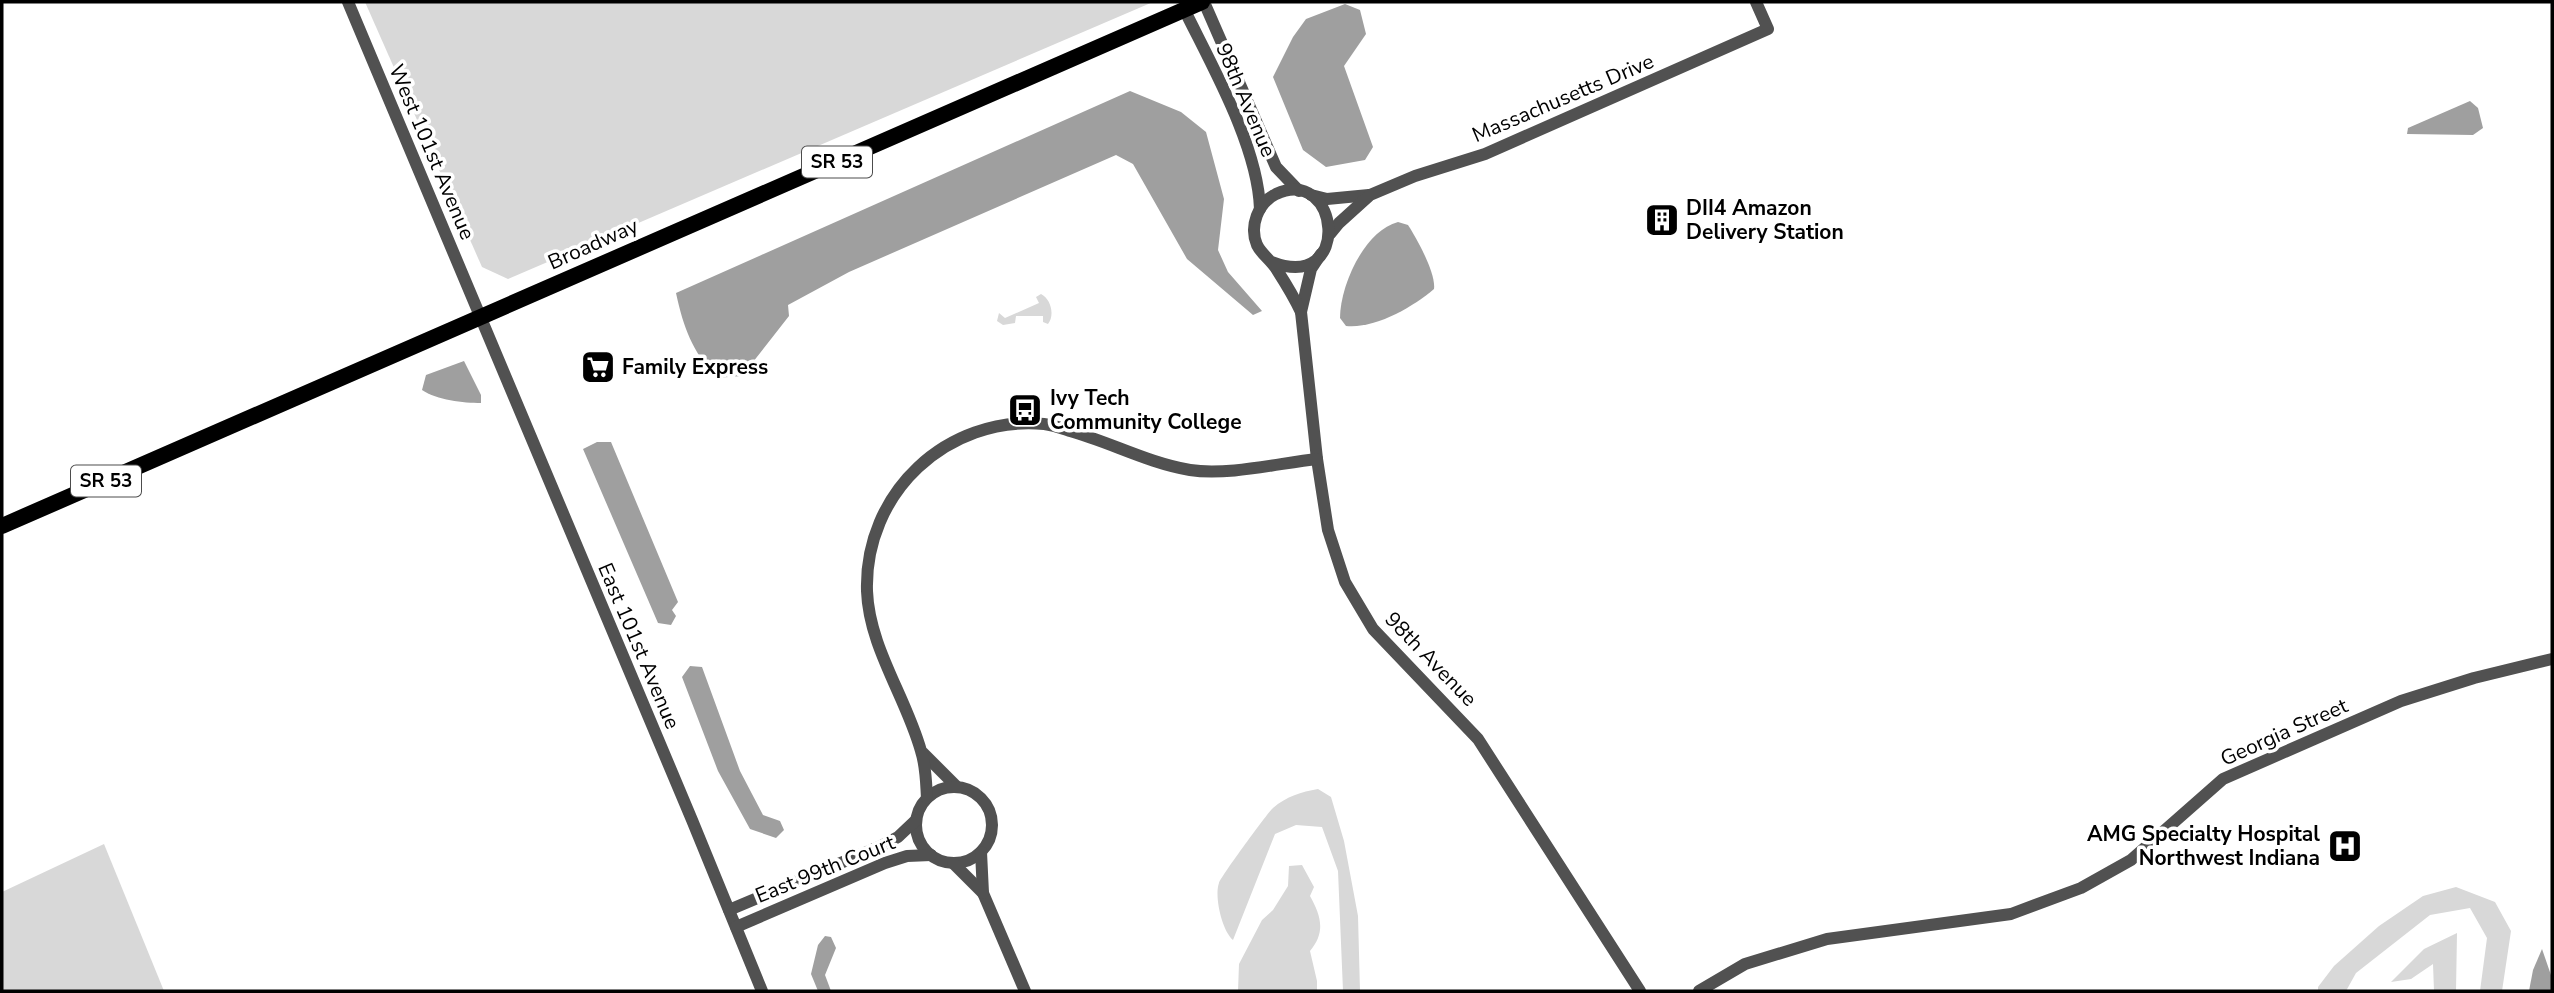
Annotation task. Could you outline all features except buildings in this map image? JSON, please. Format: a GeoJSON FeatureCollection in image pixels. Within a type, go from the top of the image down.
{"type":"FeatureCollection","features":[{"type":"Feature","properties":{"kind":"main road","name":"Broadway"},"geometry":{"type":"LineString","coordinates":[[2,526],[1203,2]]}},
{"type":"Feature","properties":{"kind":"street","name":"West 101st Avenue"},"geometry":{"type":"LineString","coordinates":[[348,2],[479,316]]}},
{"type":"Feature","properties":{"kind":"street","name":"98th Avenue"},"geometry":{"type":"LineString","coordinates":[[1203,2],[1276,167],[1326,211],[1330,234],[1311,269],[1301,312]]}},
{"type":"Feature","properties":{"kind":"street","name":"Massachusetts Drive"},"geometry":{"type":"LineString","coordinates":[[1370,195],[1415,176],[1485,154],[1768,29],[1756,2]]}},
{"type":"Feature","properties":{"kind":"street","name":"98th Avenue"},"geometry":{"type":"LineString","coordinates":[[1184,9],[1223,89],[1255,167],[1260,209],[1255,220],[1257,244],[1272,262],[1301,312],[1317,459],[1328,530],[1335,557],[1356,603],[1373,629],[1478,739],[1640,991]]}},
{"type":"Feature","properties":{"kind":"street"},"geometry":{"type":"LineString","coordinates":[[1260,209],[1276,194],[1304,193],[1327,199],[1370,195]]}},
{"type":"Feature","properties":{"kind":"street"},"geometry":{"type":"LineString","coordinates":[[1330,234],[1370,195]]}},
{"type":"Feature","properties":{"kind":"street"},"geometry":{"type":"LineString","coordinates":[[1272,262],[1284,267],[1298,267],[1310,263],[1321,254]]}},
{"type":"Feature","properties":{"kind":"street","name":"East 101st Avenue"},"geometry":{"type":"LineString","coordinates":[[479,316],[762,991]]}},
{"type":"Feature","properties":{"kind":"street"},"geometry":{"type":"LineString","coordinates":[[927,798],[921,750],[873,627],[867,592],[868,559],[877,525],[897,489],[925,459],[954,442],[988,428],[1046,424],[1192,470],[1218,471],[1317,459]]}},
{"type":"Feature","properties":{"kind":"street","name":"Georgia Street"},"geometry":{"type":"LineString","coordinates":[[1699,991],[1745,964],[1827,939],[2011,914],[2081,888],[2132,860],[2223,779],[2401,701],[2474,678],[2552,659]]}},
{"type":"Feature","properties":{"kind":"street"},"geometry":{"type":"LineString","coordinates":[[921,750],[957,787],[976,795],[990,811],[992,825],[989,840],[981,852],[973,858],[953,863]]}},
{"type":"Feature","properties":{"kind":"street"},"geometry":{"type":"LineString","coordinates":[[957,787],[941,789],[927,798],[916,820],[917,833],[922,845],[931,855],[953,863],[983,893]]}},
{"type":"Feature","properties":{"kind":"street","name":"East 99th Court"},"geometry":{"type":"LineString","coordinates":[[729,910],[881,846],[898,837],[916,820]]}},
{"type":"Feature","properties":{"kind":"street"},"geometry":{"type":"LineString","coordinates":[[981,852],[983,893],[1025,991]]}},
{"type":"Feature","properties":{"kind":"street","name":"East 99th Court"},"geometry":{"type":"LineString","coordinates":[[736,928],[885,863],[907,856],[931,855]]}},
{"type":"Feature","properties":{"kind":"shaded area"},"geometry":{"type":"Polygon","coordinates":[[[365,2],[1153,2],[508,279],[482,267],[365,2]]]}},
{"type":"Feature","properties":{"kind":"shaded area"},"geometry":{"type":"Polygon","coordinates":[[[1345,4],[1360,10],[1366,34],[1344,66],[1373,147],[1365,160],[1326,167],[1303,150],[1273,77],[1293,37],[1306,19],[1345,4]]]}},
{"type":"Feature","properties":{"kind":"shaded area"},"geometry":{"type":"Polygon","coordinates":[[[1130,91],[1181,112],[1206,132],[1224,199],[1218,250],[1228,272],[1262,311],[1253,315],[1187,259],[1133,164],[1116,155],[849,272],[788,305],[789,316],[742,376],[715,378],[700,357],[682,318],[676,293],[1130,91]]]}},
{"type":"Feature","properties":{"kind":"shaded area"},"geometry":{"type":"Polygon","coordinates":[[[2470,101],[2478,108],[2483,128],[2473,135],[2407,134],[2408,128],[2470,101]]]}},
{"type":"Feature","properties":{"kind":"shaded area"},"geometry":{"type":"Polygon","coordinates":[[[1398,222],[1408,225],[1416,239],[1429,265],[1434,289],[1393,315],[1369,324],[1346,326],[1340,318],[1341,305],[1356,261],[1375,236],[1398,222]]]}},
{"type":"Feature","properties":{"kind":"shaded area"},"geometry":{"type":"Polygon","coordinates":[[[1041,294],[1051,307],[1048,324],[1043,322],[1043,316],[1016,316],[1015,323],[1003,325],[997,321],[999,313],[1005,318],[1039,303],[1036,297],[1041,294]]]}},
{"type":"Feature","properties":{"kind":"shaded area"},"geometry":{"type":"Polygon","coordinates":[[[464,361],[481,395],[481,403],[450,400],[422,390],[426,375],[464,361]]]}},
{"type":"Feature","properties":{"kind":"shaded area"},"geometry":{"type":"Polygon","coordinates":[[[597,442],[611,442],[678,602],[672,610],[676,616],[671,625],[658,623],[583,449],[597,442]]]}},
{"type":"Feature","properties":{"kind":"shaded area"},"geometry":{"type":"Polygon","coordinates":[[[690,666],[702,667],[740,771],[763,815],[780,821],[784,830],[776,838],[750,829],[718,771],[682,677],[690,666]]]}},
{"type":"Feature","properties":{"kind":"shaded area"},"geometry":{"type":"Polygon","coordinates":[[[1318,789],[1331,797],[1344,841],[1358,916],[1360,991],[1343,991],[1338,871],[1322,827],[1296,825],[1275,834],[1233,940],[1225,929],[1220,913],[1219,883],[1269,812],[1289,798],[1318,789]]]}},
{"type":"Feature","properties":{"kind":"shaded area"},"geometry":{"type":"Polygon","coordinates":[[[104,844],[164,991],[2,991],[2,892],[104,844]]]}},
{"type":"Feature","properties":{"kind":"shaded area"},"geometry":{"type":"Polygon","coordinates":[[[1302,865],[1314,887],[1310,896],[1320,924],[1318,937],[1310,951],[1317,991],[1238,991],[1239,964],[1262,920],[1273,910],[1288,886],[1289,866],[1302,865]]]}},
{"type":"Feature","properties":{"kind":"shaded area"},"geometry":{"type":"Polygon","coordinates":[[[2456,887],[2495,902],[2511,931],[2502,991],[2480,991],[2487,938],[2470,908],[2430,915],[2356,973],[2346,991],[2318,991],[2318,987],[2334,966],[2379,926],[2423,896],[2456,887]]]}},
{"type":"Feature","properties":{"kind":"shaded area"},"geometry":{"type":"Polygon","coordinates":[[[2457,933],[2456,991],[2434,991],[2433,964],[2411,979],[2391,982],[2424,949],[2457,933]]]}},
{"type":"Feature","properties":{"kind":"shaded area"},"geometry":{"type":"Polygon","coordinates":[[[825,936],[831,937],[836,948],[825,975],[831,991],[818,991],[811,974],[818,945],[825,936]]]}},
{"type":"Feature","properties":{"kind":"shaded area"},"geometry":{"type":"Polygon","coordinates":[[[2542,949],[2552,978],[2552,991],[2529,991],[2533,970],[2542,949]]]}},
{"type":"Feature","properties":{"kind":"place","name":"DII4 Amazon Delivery Station"},"geometry":{"type":"Point","coordinates":[1662,220]}},
{"type":"Feature","properties":{"kind":"place","name":"Family Express"},"geometry":{"type":"Point","coordinates":[598,367]}},
{"type":"Feature","properties":{"kind":"place","name":"Ivy Tech Community College"},"geometry":{"type":"Point","coordinates":[1025,410]}},
{"type":"Feature","properties":{"kind":"place","name":"AMG Specialty Hospital Northwest Indiana"},"geometry":{"type":"Point","coordinates":[2345,846]}}]}
